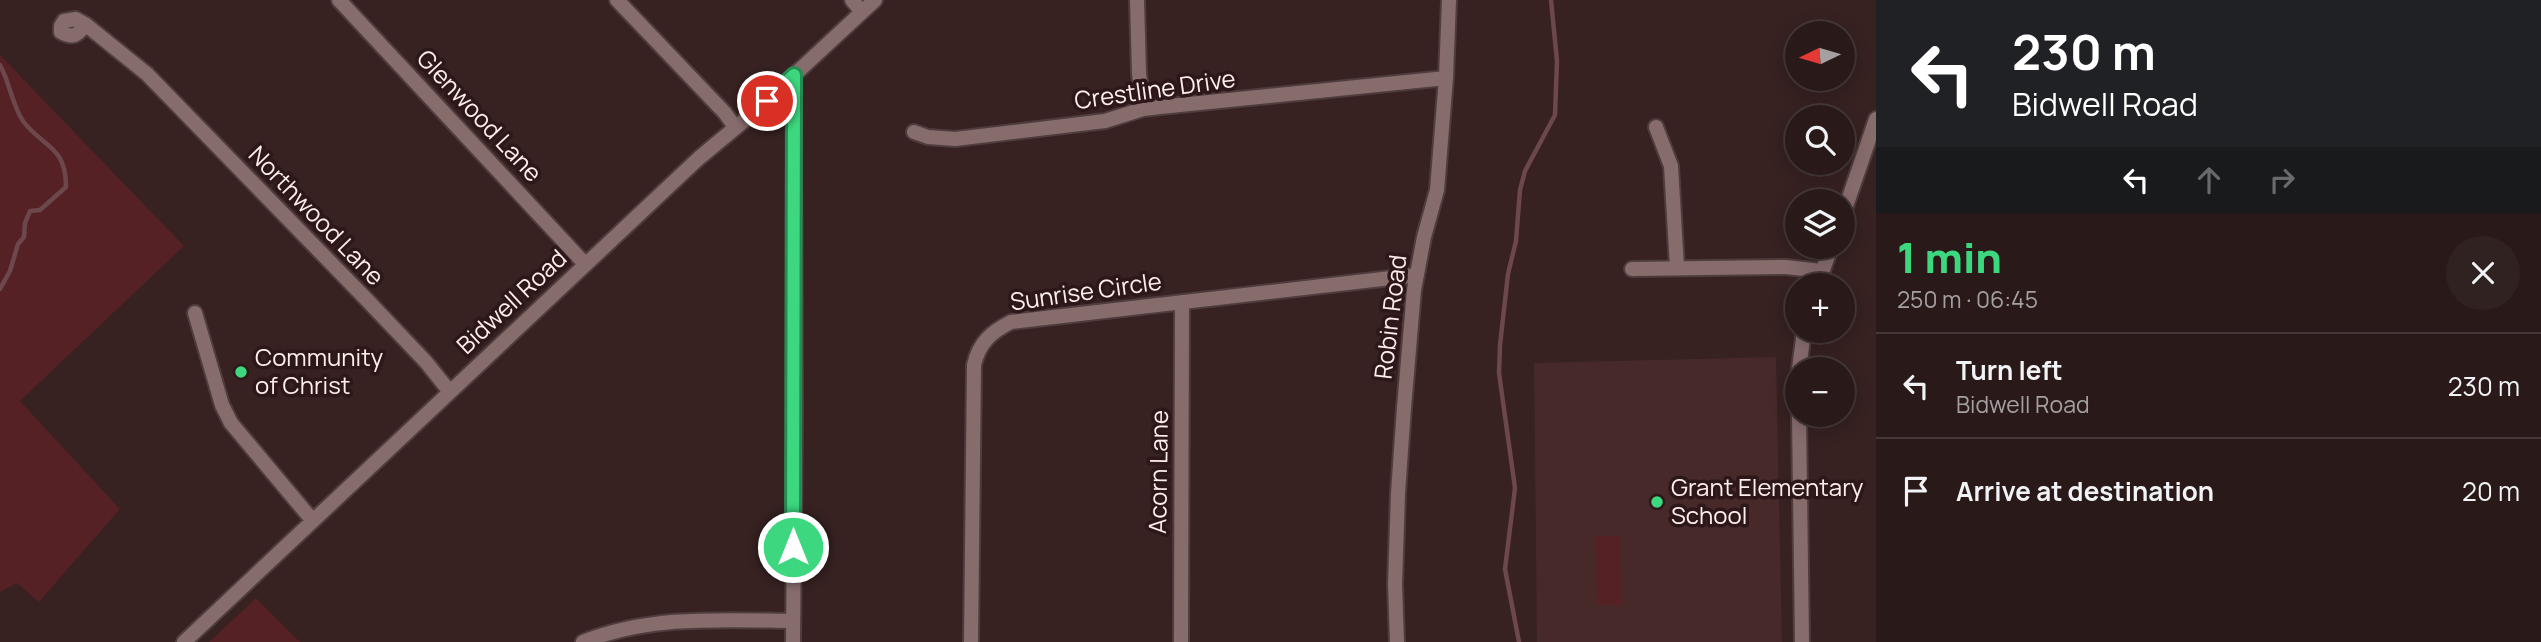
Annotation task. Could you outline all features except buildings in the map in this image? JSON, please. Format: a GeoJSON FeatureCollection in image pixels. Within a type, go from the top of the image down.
{"type":"FeatureCollection","features":[{"type":"Feature","properties":{"kind":"street","name":"Glenwood Lane"},"geometry":{"type":"LineString","coordinates":[[339,0],[585,264]]}},
{"type":"Feature","properties":{"kind":"street"},"geometry":{"type":"LineString","coordinates":[[617,0],[725,113],[736,128]]}},
{"type":"Feature","properties":{"kind":"street"},"geometry":{"type":"LineString","coordinates":[[852,0],[862,12]]}},
{"type":"Feature","properties":{"kind":"street","name":"Bidwell Road"},"geometry":{"type":"LineString","coordinates":[[184,642],[699,158],[736,128],[875,0]]}},
{"type":"Feature","properties":{"kind":"street"},"geometry":{"type":"LineString","coordinates":[[1137,0],[1143,109]]}},
{"type":"Feature","properties":{"kind":"street","name":"Robin Road"},"geometry":{"type":"LineString","coordinates":[[1397,642],[1395,583],[1404,408],[1417,275],[1437,190],[1446,78],[1448,0]]}},
{"type":"Feature","properties":{"kind":"street","name":"Northwood Lane"},"geometry":{"type":"LineString","coordinates":[[85,24],[147,74],[376,309],[450,392]]}},
{"type":"Feature","properties":{"kind":"street"},"geometry":{"type":"LineString","coordinates":[[793,642],[794,75]]}},
{"type":"Feature","properties":{"kind":"street","name":"Crestline Drive"},"geometry":{"type":"LineString","coordinates":[[914,132],[928,137],[954,139],[1105,121],[1143,109],[1446,78]]}},
{"type":"Feature","properties":{"kind":"street"},"geometry":{"type":"LineString","coordinates":[[1852,189],[1876,119]]}},
{"type":"Feature","properties":{"kind":"street"},"geometry":{"type":"LineString","coordinates":[[1656,127],[1671,166],[1677,267]]}},
{"type":"Feature","properties":{"kind":"street"},"geometry":{"type":"LineString","coordinates":[[1632,269],[1786,267],[1805,273]]}},
{"type":"Feature","properties":{"kind":"street","name":"Sunrise Circle"},"geometry":{"type":"LineString","coordinates":[[971,642],[974,365],[982,344],[996,329],[1011,323],[1417,275]]}},
{"type":"Feature","properties":{"kind":"street","name":"Acorn Lane"},"geometry":{"type":"LineString","coordinates":[[1181,642],[1182,302]]}},
{"type":"Feature","properties":{"kind":"street"},"geometry":{"type":"LineString","coordinates":[[195,313],[222,405],[231,422],[313,521]]}},
{"type":"Feature","properties":{"kind":"street"},"geometry":{"type":"LineString","coordinates":[[1799,427],[1802,642]]}},
{"type":"Feature","properties":{"kind":"street"},"geometry":{"type":"LineString","coordinates":[[583,642],[607,632],[663,622],[793,621]]}},
{"type":"Feature","properties":{"kind":"shaded area"},"geometry":{"type":"Polygon","coordinates":[[[0,55],[184,246],[20,401],[120,509],[39,602],[17,583],[0,592],[0,55]]]}},
{"type":"Feature","properties":{"kind":"shaded area","name":"Grant Elementary School"},"geometry":{"type":"Polygon","coordinates":[[[1776,357],[1782,642],[1537,642],[1534,363],[1776,357]]]}},
{"type":"Feature","properties":{"kind":"shaded area"},"geometry":{"type":"Polygon","coordinates":[[[1596,536],[1620,536],[1621,605],[1597,605],[1596,536]]]}},
{"type":"Feature","properties":{"kind":"shaded area"},"geometry":{"type":"Polygon","coordinates":[[[256,598],[300,642],[209,642],[256,598]]]}},
{"type":"Feature","properties":{"kind":"waterway"},"geometry":{"type":"LineString","coordinates":[[1519,642],[1505,569],[1515,488],[1499,373],[1500,345],[1508,274],[1516,241],[1520,190],[1525,171],[1555,115],[1557,61],[1551,0]]}},
{"type":"Feature","properties":{"kind":"waterway"},"geometry":{"type":"LineString","coordinates":[[0,65],[23,121],[58,155],[65,173],[66,187],[40,210],[30,211],[25,223],[24,237],[18,244],[10,271],[0,289]]}},
{"type":"Feature","properties":{"kind":"place","name":"Community of Christ"},"geometry":{"type":"Point","coordinates":[241,372]}},
{"type":"Feature","properties":{"kind":"place","name":"Grant Elementary School"},"geometry":{"type":"Point","coordinates":[1657,502]}},
{"type":"Feature","properties":{"kind":"route"},"geometry":{"type":"LineString","coordinates":[[767,101],[794,75],[793,547]]}}]}
